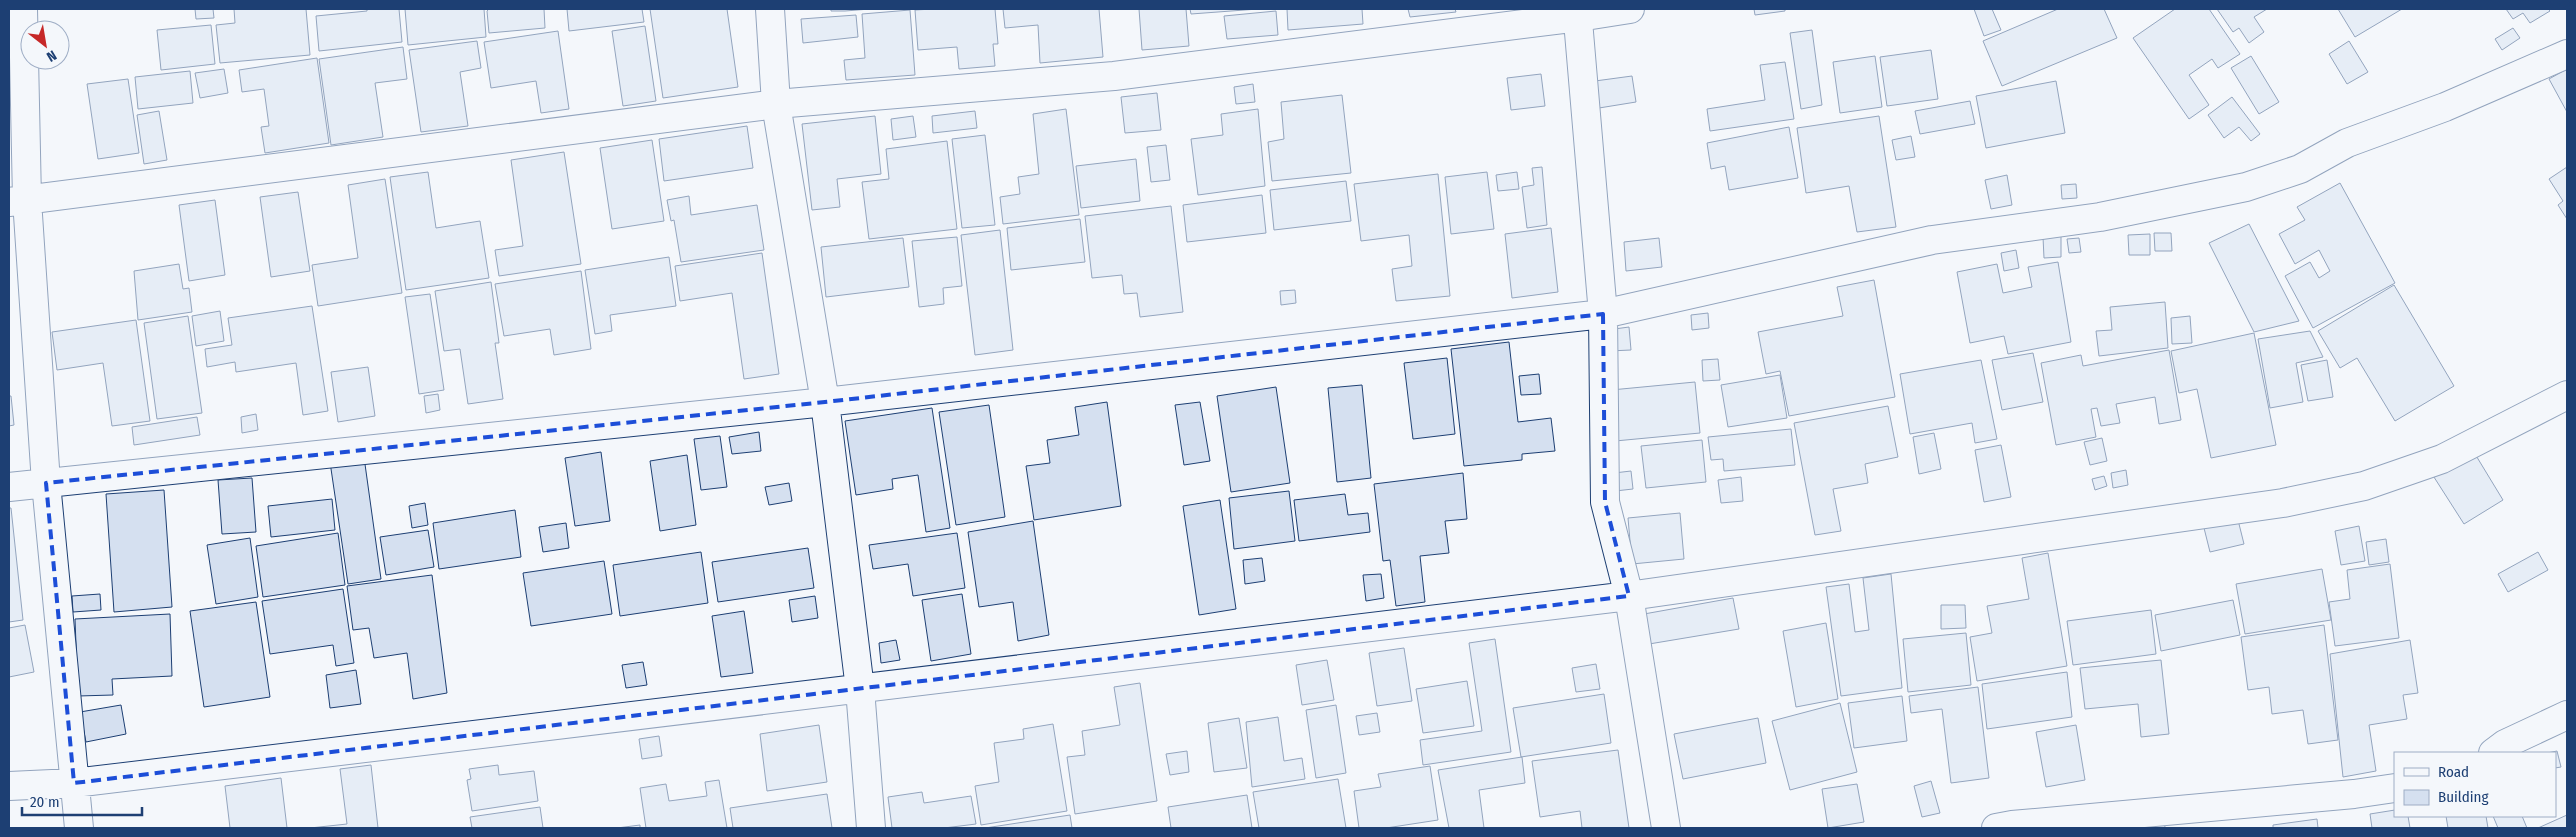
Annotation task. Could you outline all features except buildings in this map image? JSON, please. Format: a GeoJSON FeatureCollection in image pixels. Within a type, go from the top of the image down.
{"type":"FeatureCollection","features":[{"type":"Feature","properties":{"kind":"street"},"geometry":{"type":"LineString","coordinates":[[23,9],[18,201],[79,828]]}},
{"type":"Feature","properties":{"kind":"street"},"geometry":{"type":"LineString","coordinates":[[770,9],[776,104],[825,402],[860,689],[871,828]]}},
{"type":"Feature","properties":{"kind":"street"},"geometry":{"type":"LineString","coordinates":[[18,201],[776,104],[1114,76],[1578,13],[1630,9]]}},
{"type":"Feature","properties":{"kind":"street"},"geometry":{"type":"LineString","coordinates":[[1578,13],[1603,314],[1605,502],[1629,596],[1666,828]]}},
{"type":"Feature","properties":{"kind":"street"},"geometry":{"type":"LineString","coordinates":[[9,487],[825,402],[1603,314],[1932,240],[2100,217],[2246,187],[2300,169],[2347,143],[2445,107],[2567,54]]}},
{"type":"Feature","properties":{"kind":"street"},"geometry":{"type":"LineString","coordinates":[[9,786],[74,783],[1629,596],[2283,503],[2364,486],[2442,459],[2567,395]]}},
{"type":"Feature","properties":{"kind":"street"},"geometry":{"type":"LineString","coordinates":[[2494,752],[2505,744],[2567,716]]}},
{"type":"Feature","properties":{"kind":"street"},"geometry":{"type":"LineString","coordinates":[[1996,828],[2354,794],[2394,788]]}},
{"type":"Feature","properties":{"kind":"highlighted area"},"geometry":{"type":"Polygon","coordinates":[[[1603,314],[1605,502],[1629,596],[74,783],[46,483],[825,402],[1603,314]]]}}]}
